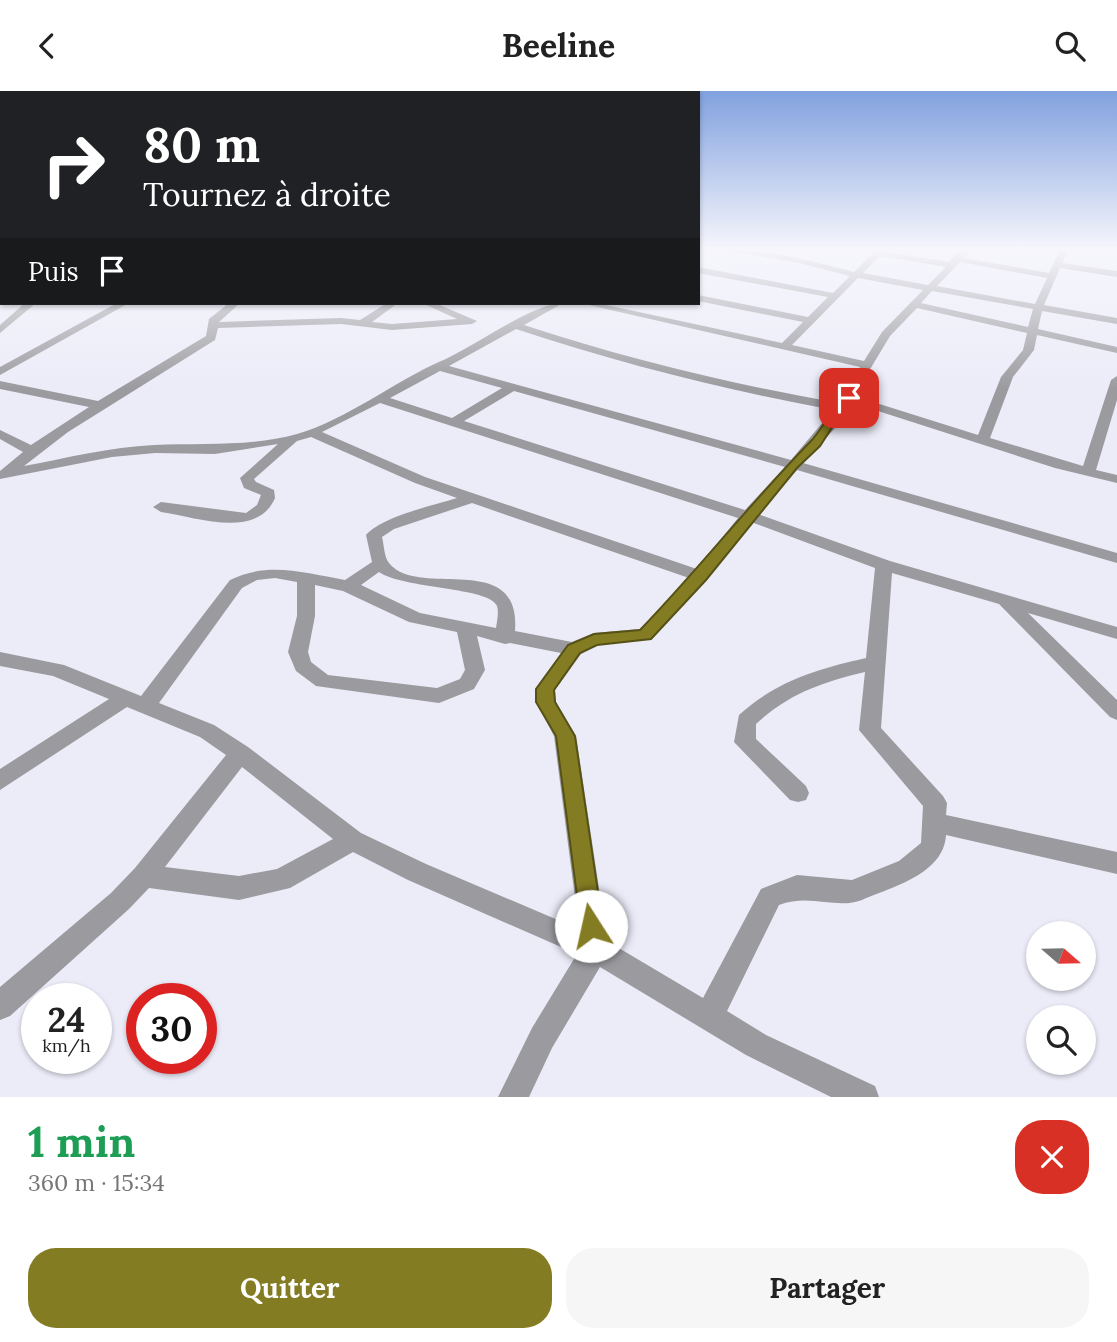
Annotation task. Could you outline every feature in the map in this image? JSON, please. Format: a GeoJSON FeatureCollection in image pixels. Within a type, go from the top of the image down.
{"type":"FeatureCollection","features":[{"type":"Feature","properties":{"kind":"street"},"geometry":{"type":"LineString","coordinates":[[784,347],[836,296],[833,295]]}},
{"type":"Feature","properties":{"kind":"street"},"geometry":{"type":"LineString","coordinates":[[516,1096],[595,949],[583,880],[565,736],[546,702],[545,689],[574,649],[594,639],[645,635],[700,576],[792,466],[816,443],[831,424],[886,334],[925,295]]}},
{"type":"Feature","properties":{"kind":"street"},"geometry":{"type":"LineString","coordinates":[[969,295],[1117,321]]}},
{"type":"Feature","properties":{"kind":"street"},"geometry":{"type":"LineString","coordinates":[[983,440],[1007,377],[1028,350],[1031,331],[1044,295]]}},
{"type":"Feature","properties":{"kind":"street"},"geometry":{"type":"LineString","coordinates":[[700,298],[811,321]]}},
{"type":"Feature","properties":{"kind":"street"},"geometry":{"type":"LineString","coordinates":[[0,330],[29,305]]}},
{"type":"Feature","properties":{"kind":"street"},"geometry":{"type":"LineString","coordinates":[[0,372],[120,305]]}},
{"type":"Feature","properties":{"kind":"street"},"geometry":{"type":"LineString","coordinates":[[4,475],[31,451],[153,369],[211,338],[218,314],[229,305]]}},
{"type":"Feature","properties":{"kind":"street"},"geometry":{"type":"LineString","coordinates":[[363,323],[390,305]]}},
{"type":"Feature","properties":{"kind":"street"},"geometry":{"type":"LineString","coordinates":[[432,305],[485,327]]}},
{"type":"Feature","properties":{"kind":"street"},"geometry":{"type":"LineString","coordinates":[[213,325],[363,323],[392,327],[485,327],[513,325],[554,305]]}},
{"type":"Feature","properties":{"kind":"street"},"geometry":{"type":"LineString","coordinates":[[596,305],[865,365]]}},
{"type":"Feature","properties":{"kind":"street"},"geometry":{"type":"LineString","coordinates":[[628,311],[638,305]]}},
{"type":"Feature","properties":{"kind":"street"},"geometry":{"type":"LineString","coordinates":[[917,305],[1117,350]]}},
{"type":"Feature","properties":{"kind":"street"},"geometry":{"type":"LineString","coordinates":[[513,325],[608,356],[746,390],[844,403],[1117,479]]}},
{"type":"Feature","properties":{"kind":"street"},"geometry":{"type":"LineString","coordinates":[[4,475],[111,453],[155,449],[215,450],[292,439],[313,433],[435,366],[485,327]]}},
{"type":"Feature","properties":{"kind":"street"},"geometry":{"type":"LineString","coordinates":[[435,366],[1117,558]]}},
{"type":"Feature","properties":{"kind":"street"},"geometry":{"type":"LineString","coordinates":[[1088,473],[1117,380]]}},
{"type":"Feature","properties":{"kind":"street"},"geometry":{"type":"LineString","coordinates":[[0,385],[100,405]]}},
{"type":"Feature","properties":{"kind":"street"},"geometry":{"type":"LineString","coordinates":[[454,422],[512,387]]}},
{"type":"Feature","properties":{"kind":"street"},"geometry":{"type":"LineString","coordinates":[[377,398],[748,516],[884,565],[1117,633]]}},
{"type":"Feature","properties":{"kind":"street"},"geometry":{"type":"LineString","coordinates":[[313,433],[420,480],[700,576]]}},
{"type":"Feature","properties":{"kind":"street"},"geometry":{"type":"LineString","coordinates":[[0,434],[31,451]]}},
{"type":"Feature","properties":{"kind":"street"},"geometry":{"type":"LineString","coordinates":[[161,507],[242,519],[254,516],[267,500],[269,493],[249,485],[247,478],[292,439]]}},
{"type":"Feature","properties":{"kind":"street"},"geometry":{"type":"LineString","coordinates":[[471,498],[388,526],[374,535],[380,563],[391,573],[418,581],[476,586],[500,596],[506,605],[505,638]]}},
{"type":"Feature","properties":{"kind":"street"},"geometry":{"type":"LineString","coordinates":[[348,586],[380,563]]}},
{"type":"Feature","properties":{"kind":"street"},"geometry":{"type":"LineString","coordinates":[[708,1018],[769,897],[797,887],[853,891],[908,869],[933,848],[935,803],[870,730],[884,565]]}},
{"type":"Feature","properties":{"kind":"street"},"geometry":{"type":"LineString","coordinates":[[0,781],[136,701],[236,584],[253,575],[275,572],[348,586],[415,618],[505,638],[574,649]]}},
{"type":"Feature","properties":{"kind":"street"},"geometry":{"type":"LineString","coordinates":[[306,578],[306,616],[298,652],[303,666],[323,681],[439,696],[467,684],[475,670],[466,629]]}},
{"type":"Feature","properties":{"kind":"street"},"geometry":{"type":"LineString","coordinates":[[1004,601],[1117,712]]}},
{"type":"Feature","properties":{"kind":"street"},"geometry":{"type":"LineString","coordinates":[[0,659],[57,670],[207,731],[240,753],[352,840],[417,872],[595,949],[756,1045],[864,1097]]}},
{"type":"Feature","properties":{"kind":"street"},"geometry":{"type":"LineString","coordinates":[[799,793],[745,741],[746,721],[764,702],[803,680],[876,663]]}},
{"type":"Feature","properties":{"kind":"street"},"geometry":{"type":"LineString","coordinates":[[0,1006],[120,901],[144,876],[240,753]]}},
{"type":"Feature","properties":{"kind":"street"},"geometry":{"type":"LineString","coordinates":[[935,823],[1117,863]]}},
{"type":"Feature","properties":{"kind":"street"},"geometry":{"type":"LineString","coordinates":[[144,876],[239,888],[281,880],[352,840]]}},
{"type":"Feature","properties":{"kind":"route"},"geometry":{"type":"LineString","coordinates":[[591,926],[565,736],[546,702],[545,689],[574,649],[594,639],[627,639],[645,635],[700,576],[792,466],[816,443],[831,424],[839,407],[849,398]]}}]}
